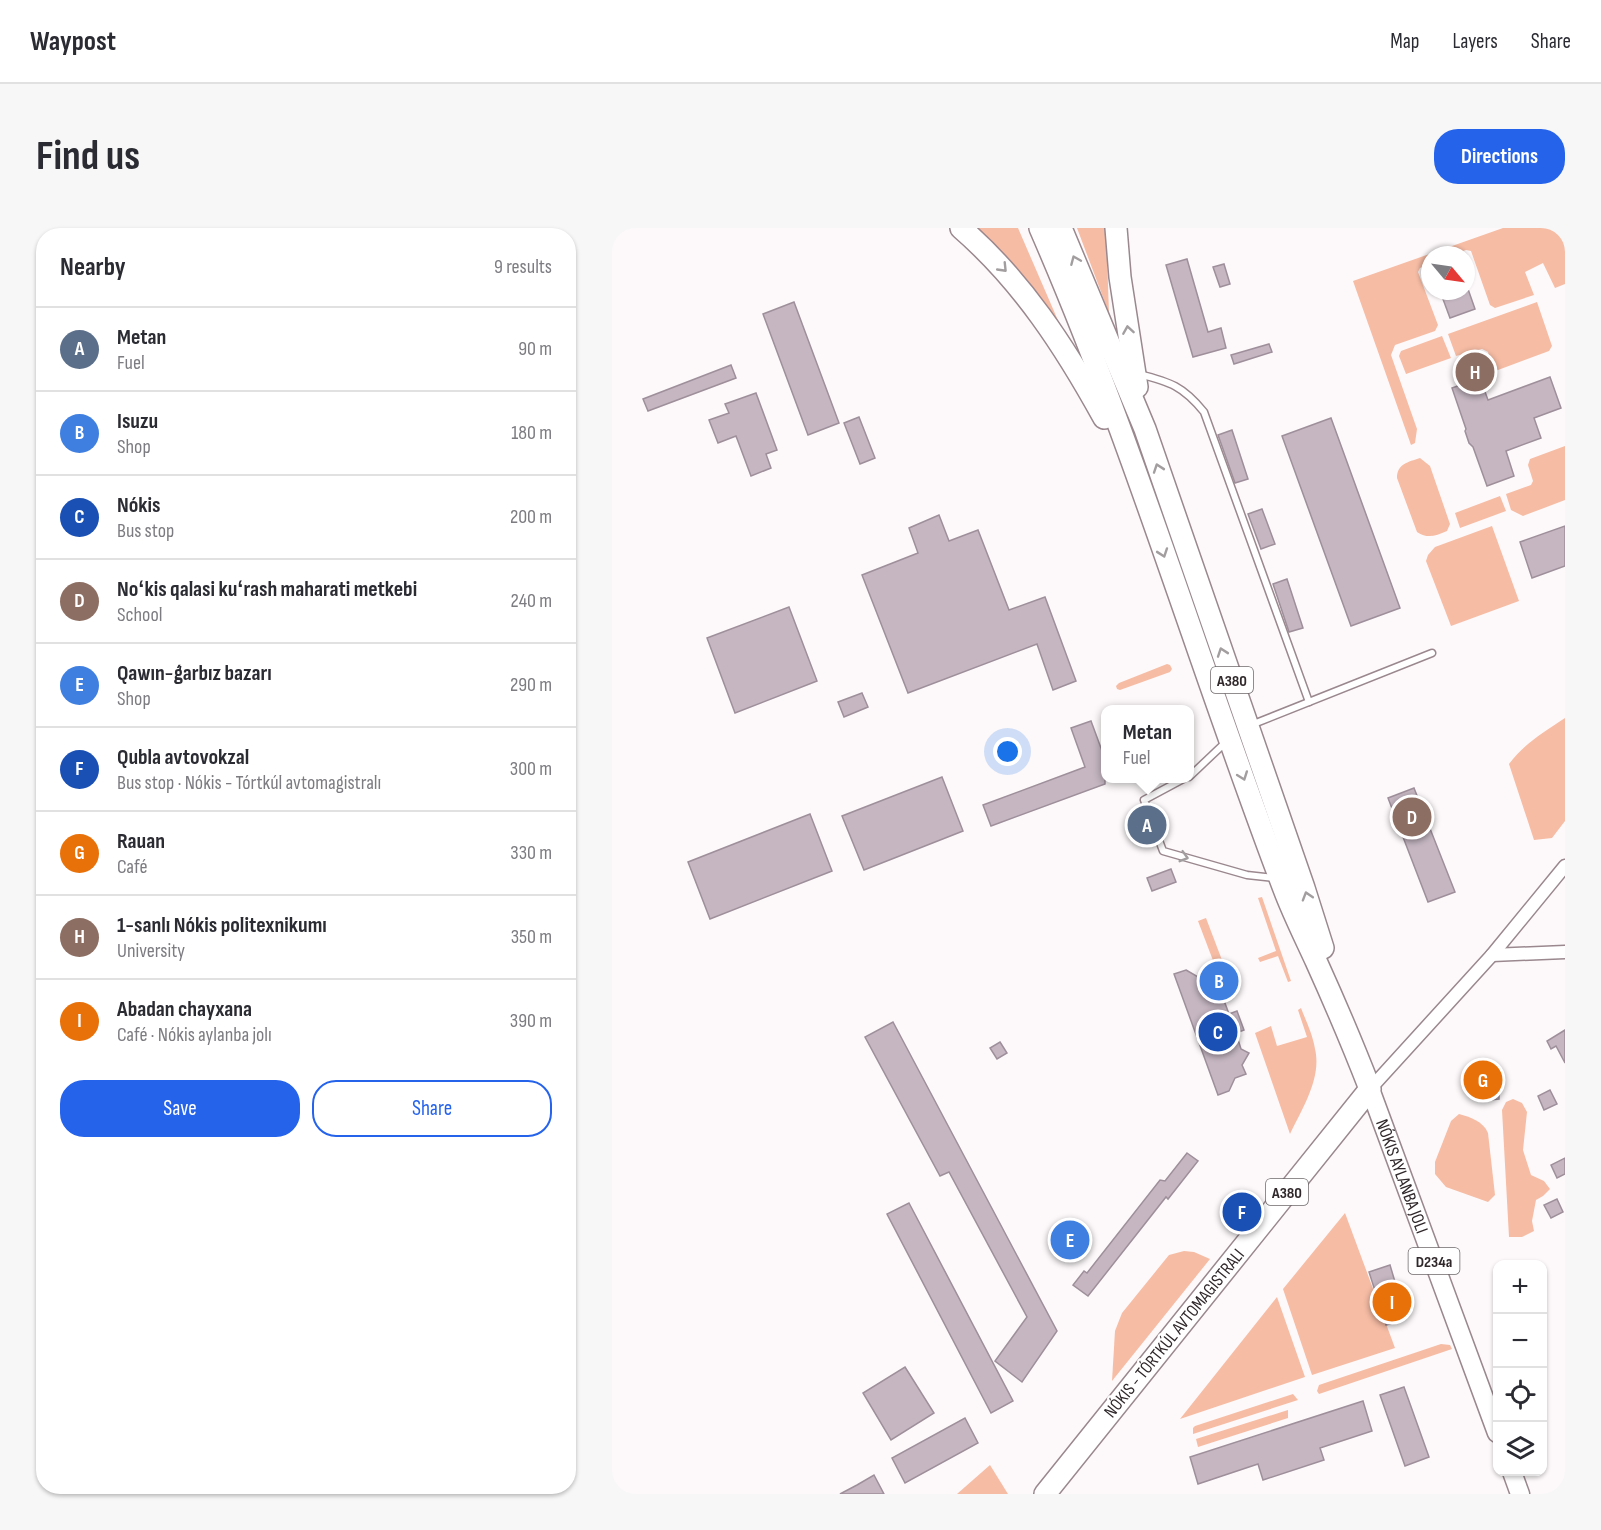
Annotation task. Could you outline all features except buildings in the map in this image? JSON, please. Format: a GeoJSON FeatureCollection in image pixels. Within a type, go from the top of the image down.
{"type":"FeatureCollection","features":[{"type":"Feature","properties":{"kind":"highway"},"geometry":{"type":"LineString","coordinates":[[961,228],[1008,273],[1046,321],[1071,358],[1137,476]]}},
{"type":"Feature","properties":{"kind":"highway","name":"A380"},"geometry":{"type":"LineString","coordinates":[[1040,228],[1145,429],[1304,888],[1348,1032]]}},
{"type":"Feature","properties":{"kind":"highway","name":"A380"},"geometry":{"type":"LineString","coordinates":[[1045,1494],[1370,1089],[1348,1032],[1280,879],[1229,738],[1137,476],[1096,336],[1061,228]]}},
{"type":"Feature","properties":{"kind":"highway"},"geometry":{"type":"LineString","coordinates":[[1116,228],[1120,277],[1145,429]]}},
{"type":"Feature","properties":{"kind":"main road","name":"D234a"},"geometry":{"type":"LineString","coordinates":[[1370,1089],[1493,1422]]}},
{"type":"Feature","properties":{"kind":"main road"},"geometry":{"type":"LineString","coordinates":[[1513,1476],[1520,1494]]}},
{"type":"Feature","properties":{"kind":"street"},"geometry":{"type":"LineString","coordinates":[[1370,1089],[1492,955],[1565,866]]}},
{"type":"Feature","properties":{"kind":"street"},"geometry":{"type":"LineString","coordinates":[[1492,955],[1565,952]]}},
{"type":"Feature","properties":{"kind":"lane"},"geometry":{"type":"LineString","coordinates":[[1135,373],[1178,386],[1191,395],[1204,412],[1308,702]]}},
{"type":"Feature","properties":{"kind":"lane"},"geometry":{"type":"LineString","coordinates":[[1248,726],[1432,653]]}},
{"type":"Feature","properties":{"kind":"lane"},"geometry":{"type":"LineString","coordinates":[[1194,771],[1229,738]]}},
{"type":"Feature","properties":{"kind":"lane"},"geometry":{"type":"LineString","coordinates":[[1177,783],[1144,800],[1163,850],[1247,875],[1280,879]]}},
{"type":"Feature","properties":{"kind":"shaded area"},"geometry":{"type":"Polygon","coordinates":[[[977,228],[1018,228],[1060,325],[1029,282],[977,228]]]}},
{"type":"Feature","properties":{"kind":"shaded area"},"geometry":{"type":"Polygon","coordinates":[[[1077,228],[1106,228],[1109,313],[1077,228]]]}},
{"type":"Feature","properties":{"kind":"shaded area"},"geometry":{"type":"Polygon","coordinates":[[[1503,228],[1565,228],[1565,284],[1555,288],[1543,263],[1525,272],[1534,295],[1495,308],[1490,305],[1475,262],[1475,246],[1452,246],[1503,228]]]}},
{"type":"Feature","properties":{"kind":"shaded area"},"geometry":{"type":"Polygon","coordinates":[[[1421,257],[1421,268],[1418,272],[1421,280],[1421,300],[1429,300],[1438,325],[1435,331],[1395,345],[1391,355],[1417,429],[1415,443],[1411,445],[1353,281],[1421,257]]]}},
{"type":"Feature","properties":{"kind":"shaded area"},"geometry":{"type":"Polygon","coordinates":[[[1537,302],[1552,346],[1549,351],[1498,370],[1492,368],[1488,352],[1482,349],[1456,356],[1448,334],[1537,302]]]}},
{"type":"Feature","properties":{"kind":"shaded area"},"geometry":{"type":"Polygon","coordinates":[[[1442,336],[1451,358],[1406,374],[1399,356],[1401,351],[1442,336]]]}},
{"type":"Feature","properties":{"kind":"shaded area"},"geometry":{"type":"Polygon","coordinates":[[[1565,446],[1565,500],[1523,516],[1511,510],[1506,494],[1531,485],[1533,481],[1528,465],[1530,459],[1565,446]]]}},
{"type":"Feature","properties":{"kind":"shaded area"},"geometry":{"type":"Polygon","coordinates":[[[1420,458],[1430,466],[1450,524],[1447,531],[1432,536],[1425,536],[1417,532],[1397,478],[1401,467],[1407,462],[1420,458]]]}},
{"type":"Feature","properties":{"kind":"shaded area"},"geometry":{"type":"Polygon","coordinates":[[[1500,496],[1506,511],[1460,528],[1455,513],[1500,496]]]}},
{"type":"Feature","properties":{"kind":"shaded area"},"geometry":{"type":"Polygon","coordinates":[[[1492,526],[1519,601],[1451,626],[1426,561],[1428,555],[1435,547],[1492,526]]]}},
{"type":"Feature","properties":{"kind":"shaded area"},"geometry":{"type":"Polygon","coordinates":[[[1167,664],[1172,669],[1170,672],[1120,690],[1117,689],[1116,686],[1119,683],[1167,664]]]}},
{"type":"Feature","properties":{"kind":"shaded area"},"geometry":{"type":"Polygon","coordinates":[[[1565,718],[1565,821],[1552,838],[1534,840],[1509,764],[1528,744],[1565,718]]]}},
{"type":"Feature","properties":{"kind":"shaded area"},"geometry":{"type":"Polygon","coordinates":[[[1262,897],[1291,981],[1288,982],[1278,956],[1260,962],[1258,958],[1276,951],[1258,898],[1262,897]]]}},
{"type":"Feature","properties":{"kind":"shaded area"},"geometry":{"type":"Polygon","coordinates":[[[1206,918],[1225,968],[1217,971],[1198,921],[1206,918]]]}},
{"type":"Feature","properties":{"kind":"shaded area"},"geometry":{"type":"Polygon","coordinates":[[[1301,1008],[1314,1044],[1316,1071],[1310,1093],[1290,1134],[1255,1033],[1271,1026],[1277,1046],[1307,1037],[1298,1010],[1301,1008]]]}},
{"type":"Feature","properties":{"kind":"shaded area"},"geometry":{"type":"Polygon","coordinates":[[[1513,1099],[1522,1103],[1527,1112],[1523,1150],[1531,1175],[1544,1181],[1550,1189],[1536,1200],[1532,1221],[1534,1231],[1522,1237],[1509,1237],[1502,1110],[1506,1102],[1513,1099]]]}},
{"type":"Feature","properties":{"kind":"shaded area"},"geometry":{"type":"Polygon","coordinates":[[[1459,1114],[1480,1123],[1488,1133],[1495,1195],[1488,1202],[1446,1187],[1435,1174],[1435,1162],[1451,1121],[1459,1114]]]}},
{"type":"Feature","properties":{"kind":"shaded area"},"geometry":{"type":"Polygon","coordinates":[[[1345,1213],[1395,1348],[1312,1375],[1283,1289],[1345,1213]]]}},
{"type":"Feature","properties":{"kind":"shaded area"},"geometry":{"type":"Polygon","coordinates":[[[1184,1251],[1194,1252],[1210,1259],[1112,1381],[1115,1331],[1122,1313],[1169,1255],[1184,1251]]]}},
{"type":"Feature","properties":{"kind":"shaded area"},"geometry":{"type":"Polygon","coordinates":[[[1277,1297],[1305,1377],[1180,1419],[1277,1297]]]}},
{"type":"Feature","properties":{"kind":"shaded area"},"geometry":{"type":"Polygon","coordinates":[[[1441,1344],[1450,1345],[1452,1349],[1319,1394],[1317,1391],[1319,1385],[1441,1344]]]}},
{"type":"Feature","properties":{"kind":"shaded area"},"geometry":{"type":"Polygon","coordinates":[[[1293,1394],[1298,1400],[1193,1434],[1195,1426],[1293,1394]]]}},
{"type":"Feature","properties":{"kind":"shaded area"},"geometry":{"type":"Polygon","coordinates":[[[1288,1410],[1288,1418],[1198,1447],[1196,1439],[1288,1410]]]}},
{"type":"Feature","properties":{"kind":"shaded area"},"geometry":{"type":"Polygon","coordinates":[[[990,1465],[1008,1494],[957,1494],[990,1465]]]}},
{"type":"Feature","properties":{"kind":"place","name":"1-sanlı Nókis politexnikumı"},"geometry":{"type":"Point","coordinates":[1475,372]}},
{"type":"Feature","properties":{"kind":"place","name":"Noʻkis qalasi kuʻrash maharati metkebi"},"geometry":{"type":"Point","coordinates":[1412,817]}},
{"type":"Feature","properties":{"kind":"place","name":"Metan"},"geometry":{"type":"Point","coordinates":[1147,825]}},
{"type":"Feature","properties":{"kind":"place","name":"Isuzu"},"geometry":{"type":"Point","coordinates":[1219,981]}},
{"type":"Feature","properties":{"kind":"place","name":"Nókis"},"geometry":{"type":"Point","coordinates":[1218,1032]}},
{"type":"Feature","properties":{"kind":"place","name":"Rauan"},"geometry":{"type":"Point","coordinates":[1483,1080]}},
{"type":"Feature","properties":{"kind":"place","name":"Qubla avtovokzal"},"geometry":{"type":"Point","coordinates":[1242,1212]}},
{"type":"Feature","properties":{"kind":"place","name":"Qawın-ǵarbız bazarı"},"geometry":{"type":"Point","coordinates":[1070,1240]}},
{"type":"Feature","properties":{"kind":"place","name":"Abadan chayxana"},"geometry":{"type":"Point","coordinates":[1392,1302]}}]}
